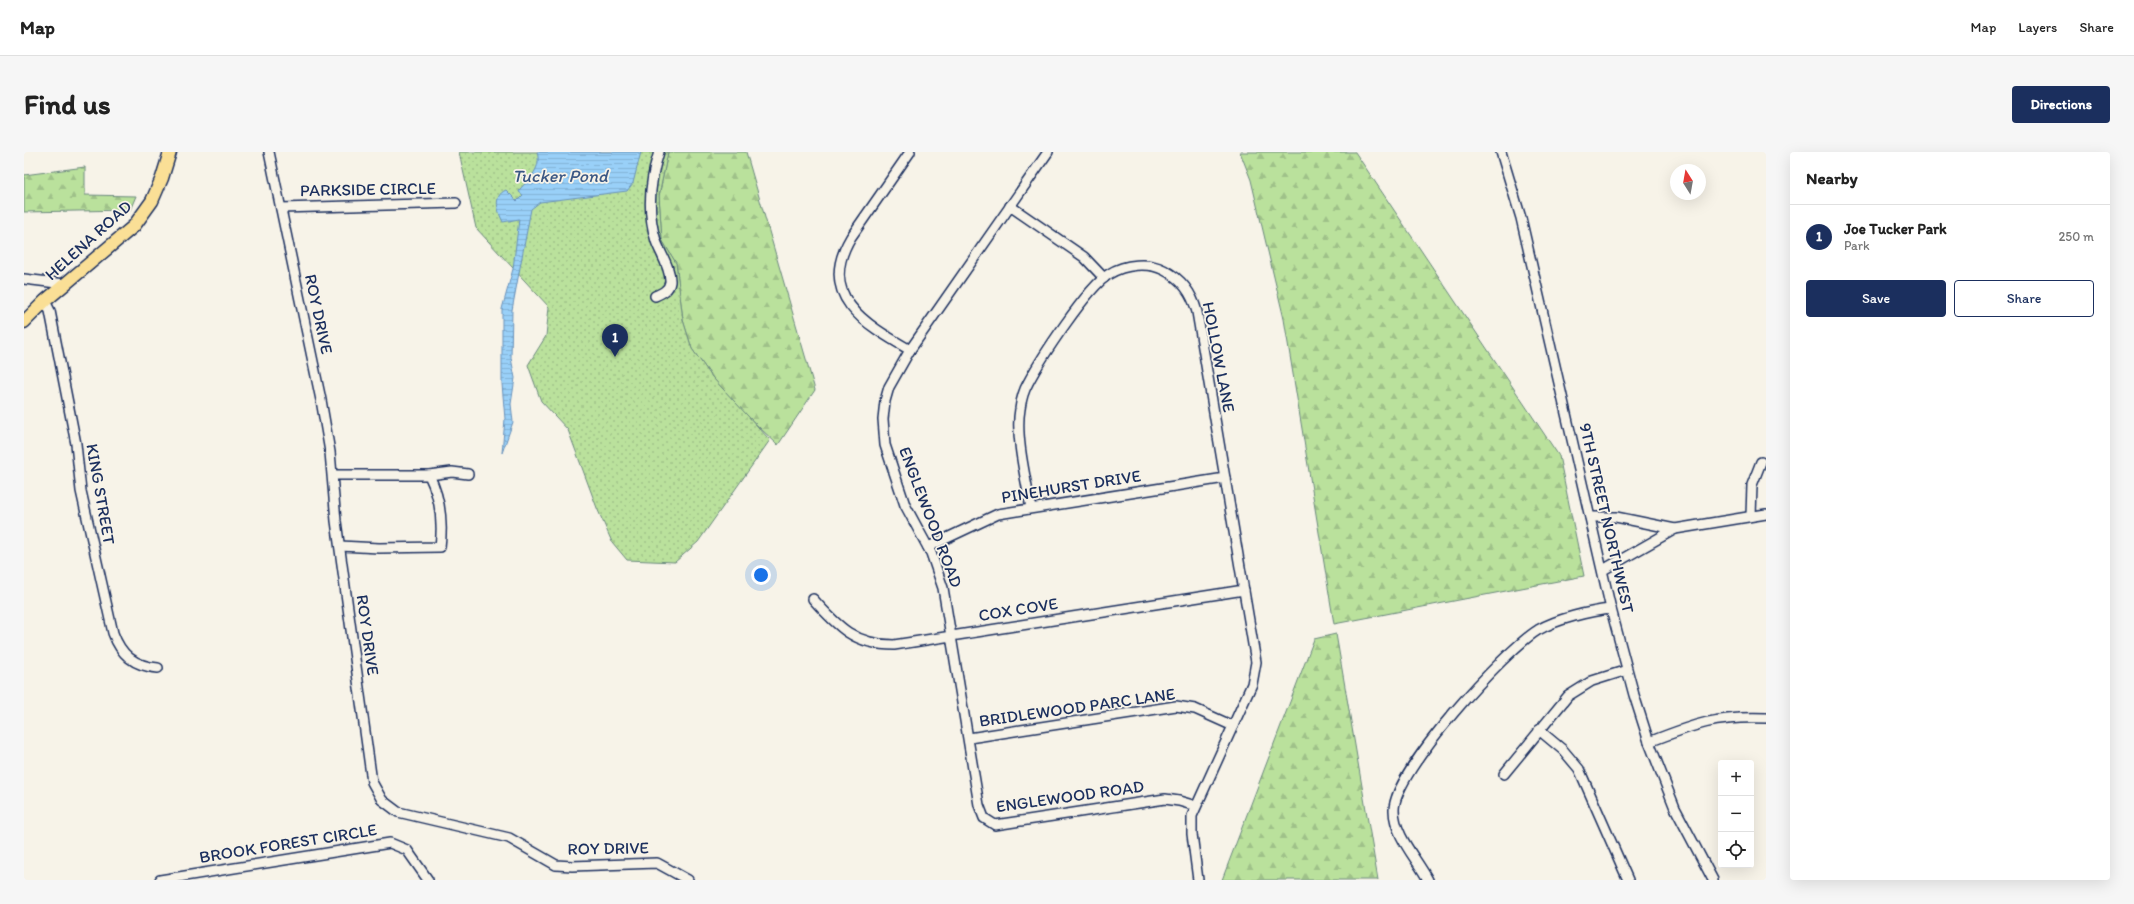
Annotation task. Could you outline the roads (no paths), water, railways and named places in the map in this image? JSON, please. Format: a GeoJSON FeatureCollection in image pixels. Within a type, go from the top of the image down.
{"type":"FeatureCollection","features":[{"type":"Feature","properties":{"kind":"main road","name":"HELENA ROAD"},"geometry":{"type":"LineString","coordinates":[[24,322],[45,301],[134,226],[152,201],[170,152]]}},
{"type":"Feature","properties":{"kind":"street","name":"ROY DRIVE"},"geometry":{"type":"LineString","coordinates":[[269,152],[321,400],[333,475],[340,546],[372,782],[378,796],[389,806],[406,815],[509,838],[549,863],[556,865],[572,866],[657,863],[688,880]]}},
{"type":"Feature","properties":{"kind":"street"},"geometry":{"type":"LineString","coordinates":[[655,296],[665,291],[670,282],[668,271],[656,241],[651,212],[653,178],[659,152]]}},
{"type":"Feature","properties":{"kind":"street"},"geometry":{"type":"LineString","coordinates":[[910,152],[843,250],[838,272],[842,291],[854,312],[910,350]]}},
{"type":"Feature","properties":{"kind":"street","name":"ENGLEWOOD ROAD"},"geometry":{"type":"LineString","coordinates":[[1048,152],[910,350],[889,387],[883,418],[883,432],[903,499],[928,547],[943,588],[981,813],[990,823],[1005,824],[1157,800],[1179,801],[1196,806]]}},
{"type":"Feature","properties":{"kind":"street","name":"9TH STREET NORTHWEST"},"geometry":{"type":"LineString","coordinates":[[1501,152],[1521,218],[1611,609],[1627,670],[1649,742],[1675,808],[1713,880]]}},
{"type":"Feature","properties":{"kind":"street","name":"PARKSIDE CIRCLE"},"geometry":{"type":"LineString","coordinates":[[281,208],[456,203]]}},
{"type":"Feature","properties":{"kind":"street"},"geometry":{"type":"LineString","coordinates":[[1010,206],[1084,257],[1104,278]]}},
{"type":"Feature","properties":{"kind":"street","name":"HOLLOW LANE"},"geometry":{"type":"LineString","coordinates":[[1031,508],[1019,432],[1020,409],[1028,383],[1073,314],[1086,297],[1104,278],[1121,268],[1140,265],[1154,266],[1175,277],[1189,292],[1197,312],[1256,668],[1252,684],[1196,806],[1191,822],[1198,880]]}},
{"type":"Feature","properties":{"kind":"street"},"geometry":{"type":"LineString","coordinates":[[24,279],[65,284]]}},
{"type":"Feature","properties":{"kind":"street","name":"KING STREET"},"geometry":{"type":"LineString","coordinates":[[45,301],[50,311],[76,444],[81,491],[112,633],[120,649],[127,658],[143,666],[158,668]]}},
{"type":"Feature","properties":{"kind":"street"},"geometry":{"type":"LineString","coordinates":[[1751,516],[1752,485],[1761,462]]}},
{"type":"Feature","properties":{"kind":"street"},"geometry":{"type":"LineString","coordinates":[[333,475],[430,475],[452,472],[468,474]]}},
{"type":"Feature","properties":{"kind":"street"},"geometry":{"type":"LineString","coordinates":[[340,546],[379,548],[440,547],[442,530],[437,492],[430,475]]}},
{"type":"Feature","properties":{"kind":"street","name":"PINEHURST DRIVE"},"geometry":{"type":"LineString","coordinates":[[928,547],[998,514],[1225,478]]}},
{"type":"Feature","properties":{"kind":"street"},"geometry":{"type":"LineString","coordinates":[[1602,570],[1675,529],[1766,514]]}},
{"type":"Feature","properties":{"kind":"street"},"geometry":{"type":"LineString","coordinates":[[1590,518],[1616,517],[1675,529]]}},
{"type":"Feature","properties":{"kind":"street","name":"COX COVE"},"geometry":{"type":"LineString","coordinates":[[813,599],[842,629],[870,643],[894,645],[1244,590]]}},
{"type":"Feature","properties":{"kind":"street"},"geometry":{"type":"LineString","coordinates":[[1428,880],[1401,836],[1394,814],[1396,796],[1415,764],[1482,680],[1508,654],[1538,630],[1568,619],[1611,609]]}},
{"type":"Feature","properties":{"kind":"street"},"geometry":{"type":"LineString","coordinates":[[1504,774],[1561,702],[1575,690],[1592,681],[1627,670]]}},
{"type":"Feature","properties":{"kind":"street","name":"BRIDLEWOOD PARC LANE"},"geometry":{"type":"LineString","coordinates":[[969,738],[1176,706],[1195,709],[1234,726]]}},
{"type":"Feature","properties":{"kind":"street"},"geometry":{"type":"LineString","coordinates":[[1649,742],[1695,724],[1714,719],[1729,717],[1766,718]]}},
{"type":"Feature","properties":{"kind":"street"},"geometry":{"type":"LineString","coordinates":[[1539,730],[1563,750],[1579,769],[1628,880]]}},
{"type":"Feature","properties":{"kind":"street","name":"BROOK FOREST CIRCLE"},"geometry":{"type":"LineString","coordinates":[[160,880],[390,843],[407,850],[428,880]]}},
{"type":"Feature","properties":{"kind":"water","name":"Tucker Pond"},"geometry":{"type":"Polygon","coordinates":[[[537,152],[641,152],[633,183],[627,191],[540,202],[531,209],[512,310],[511,358],[515,378],[511,404],[513,422],[502,453],[505,419],[502,384],[502,309],[513,269],[519,219],[503,222],[499,214],[497,204],[499,196],[506,190],[517,201],[523,195],[519,192],[536,168],[538,163],[537,152]]]}},
{"type":"Feature","properties":{"kind":"place","name":"Joe Tucker Park"},"geometry":{"type":"Point","coordinates":[615,357]}}]}
